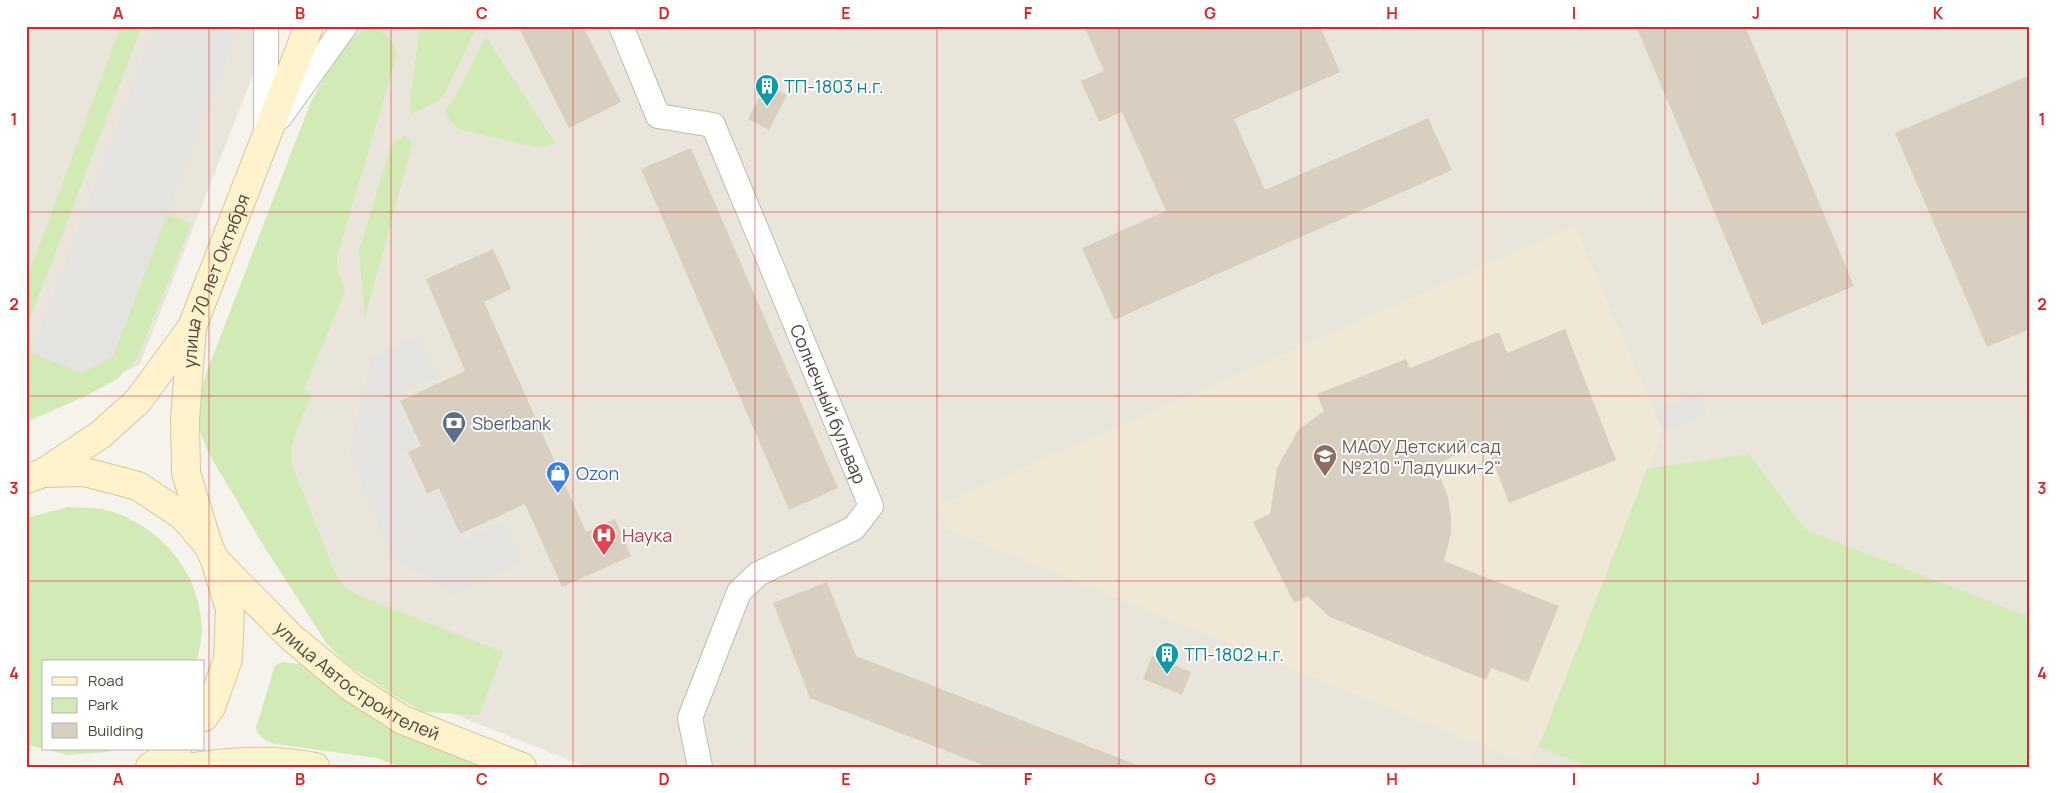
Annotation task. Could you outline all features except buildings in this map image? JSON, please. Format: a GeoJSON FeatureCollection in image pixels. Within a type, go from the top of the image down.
{"type":"FeatureCollection","features":[{"type":"Feature","properties":{"kind":"main road","name":"улица 70 лет Октября"},"geometry":{"type":"LineString","coordinates":[[205,716],[211,707],[228,659],[230,609],[186,473],[184,419],[192,327],[309,26]]}},
{"type":"Feature","properties":{"kind":"main road"},"geometry":{"type":"LineString","coordinates":[[32,477],[100,435],[138,401],[192,327]]}},
{"type":"Feature","properties":{"kind":"main road","name":"улица Автостроителей"},"geometry":{"type":"LineString","coordinates":[[32,477],[86,472],[138,486],[183,516],[211,553],[291,637],[350,687],[403,720],[522,767]]}},
{"type":"Feature","properties":{"kind":"main road"},"geometry":{"type":"LineString","coordinates":[[150,767],[176,750]]}},
{"type":"Feature","properties":{"kind":"main road"},"geometry":{"type":"LineString","coordinates":[[194,767],[216,764],[290,762],[315,767]]}},
{"type":"Feature","properties":{"kind":"street"},"geometry":{"type":"LineString","coordinates":[[266,26],[266,137]]}},
{"type":"Feature","properties":{"kind":"street"},"geometry":{"type":"LineString","coordinates":[[266,137],[345,26]]}},
{"type":"Feature","properties":{"kind":"street","name":"Солнечный бульвар"},"geometry":{"type":"LineString","coordinates":[[621,26],[658,116],[712,125],[871,506],[854,528],[758,574],[739,592],[690,718],[700,767]]}},
{"type":"Feature","properties":{"kind":"shaded area"},"geometry":{"type":"Polygon","coordinates":[[[26,26],[272,26],[140,364],[26,422],[26,26]]]}},
{"type":"Feature","properties":{"kind":"shaded area"},"geometry":{"type":"Polygon","coordinates":[[[155,26],[239,26],[113,357],[82,373],[31,353],[155,26]]]}},
{"type":"Feature","properties":{"kind":"shaded area"},"geometry":{"type":"Polygon","coordinates":[[[353,26],[2030,26],[2030,767],[587,767],[423,702],[343,652],[211,386],[353,26]]]}},
{"type":"Feature","properties":{"kind":"shaded area","name":"МАОУ Детский сад №210 \"Ладушки-2\""},"geometry":{"type":"Polygon","coordinates":[[[1575,226],[1663,432],[1530,765],[946,529],[939,505],[1575,226]]]}},
{"type":"Feature","properties":{"kind":"shaded area"},"geometry":{"type":"Polygon","coordinates":[[[418,335],[437,375],[394,396],[418,445],[402,452],[424,497],[440,490],[463,540],[503,521],[522,563],[455,595],[391,557],[349,452],[372,357],[418,335]]]}},
{"type":"Feature","properties":{"kind":"shaded area"},"geometry":{"type":"Polygon","coordinates":[[[1698,393],[1707,414],[1665,432],[1656,411],[1698,393]]]}},
{"type":"Feature","properties":{"kind":"green space"},"geometry":{"type":"Polygon","coordinates":[[[121,26],[142,26],[26,329],[26,281],[121,26]]]}},
{"type":"Feature","properties":{"kind":"green space"},"geometry":{"type":"Polygon","coordinates":[[[420,26],[477,26],[444,95],[439,100],[412,114],[410,101],[420,26]]]}},
{"type":"Feature","properties":{"kind":"green space"},"geometry":{"type":"Polygon","coordinates":[[[371,29],[381,32],[392,41],[397,55],[337,256],[337,267],[345,291],[304,390],[312,395],[294,437],[292,465],[336,575],[345,587],[360,596],[503,652],[479,715],[423,712],[348,665],[327,644],[263,545],[208,452],[201,434],[197,415],[200,394],[207,371],[310,104],[335,59],[351,39],[371,29]]]}},
{"type":"Feature","properties":{"kind":"green space"},"geometry":{"type":"Polygon","coordinates":[[[486,37],[556,144],[535,147],[459,129],[451,122],[446,114],[447,107],[455,97],[486,37]]]}},
{"type":"Feature","properties":{"kind":"green space"},"geometry":{"type":"Polygon","coordinates":[[[405,136],[409,138],[412,144],[365,318],[359,250],[391,147],[394,141],[405,136]]]}},
{"type":"Feature","properties":{"kind":"green space"},"geometry":{"type":"Polygon","coordinates":[[[165,213],[191,224],[137,359],[117,379],[86,396],[26,422],[26,344],[81,368],[165,213]]]}},
{"type":"Feature","properties":{"kind":"green space"},"geometry":{"type":"Polygon","coordinates":[[[1749,454],[1806,530],[2030,617],[2030,767],[1591,767],[1539,747],[1647,469],[1749,454]]]}},
{"type":"Feature","properties":{"kind":"green space"},"geometry":{"type":"Polygon","coordinates":[[[68,507],[94,508],[110,511],[147,529],[176,556],[186,572],[195,591],[200,610],[202,631],[197,660],[42,660],[42,748],[26,744],[26,518],[68,507]]]}},
{"type":"Feature","properties":{"kind":"green space"},"geometry":{"type":"Polygon","coordinates":[[[282,662],[300,664],[387,727],[482,767],[400,767],[377,758],[275,744],[266,741],[258,734],[256,728],[275,665],[282,662]]]}},
{"type":"Feature","properties":{"kind":"green space"},"geometry":{"type":"Polygon","coordinates":[[[49,750],[111,750],[107,752],[67,755],[49,750]]]}},
{"type":"Feature","properties":{"kind":"place","name":"ТП-1803 н.г."},"geometry":{"type":"Point","coordinates":[767,107]}},
{"type":"Feature","properties":{"kind":"place","name":"Sberbank"},"geometry":{"type":"Point","coordinates":[454,444]}},
{"type":"Feature","properties":{"kind":"place","name":"МАОУ Детский сад №210 \"Ладушки-2\""},"geometry":{"type":"Point","coordinates":[1325,477]}},
{"type":"Feature","properties":{"kind":"place","name":"Ozon"},"geometry":{"type":"Point","coordinates":[558,494]}},
{"type":"Feature","properties":{"kind":"place","name":"Наука"},"geometry":{"type":"Point","coordinates":[604,556]}},
{"type":"Feature","properties":{"kind":"place","name":"ТП-1802 н.г."},"geometry":{"type":"Point","coordinates":[1167,675]}}]}
